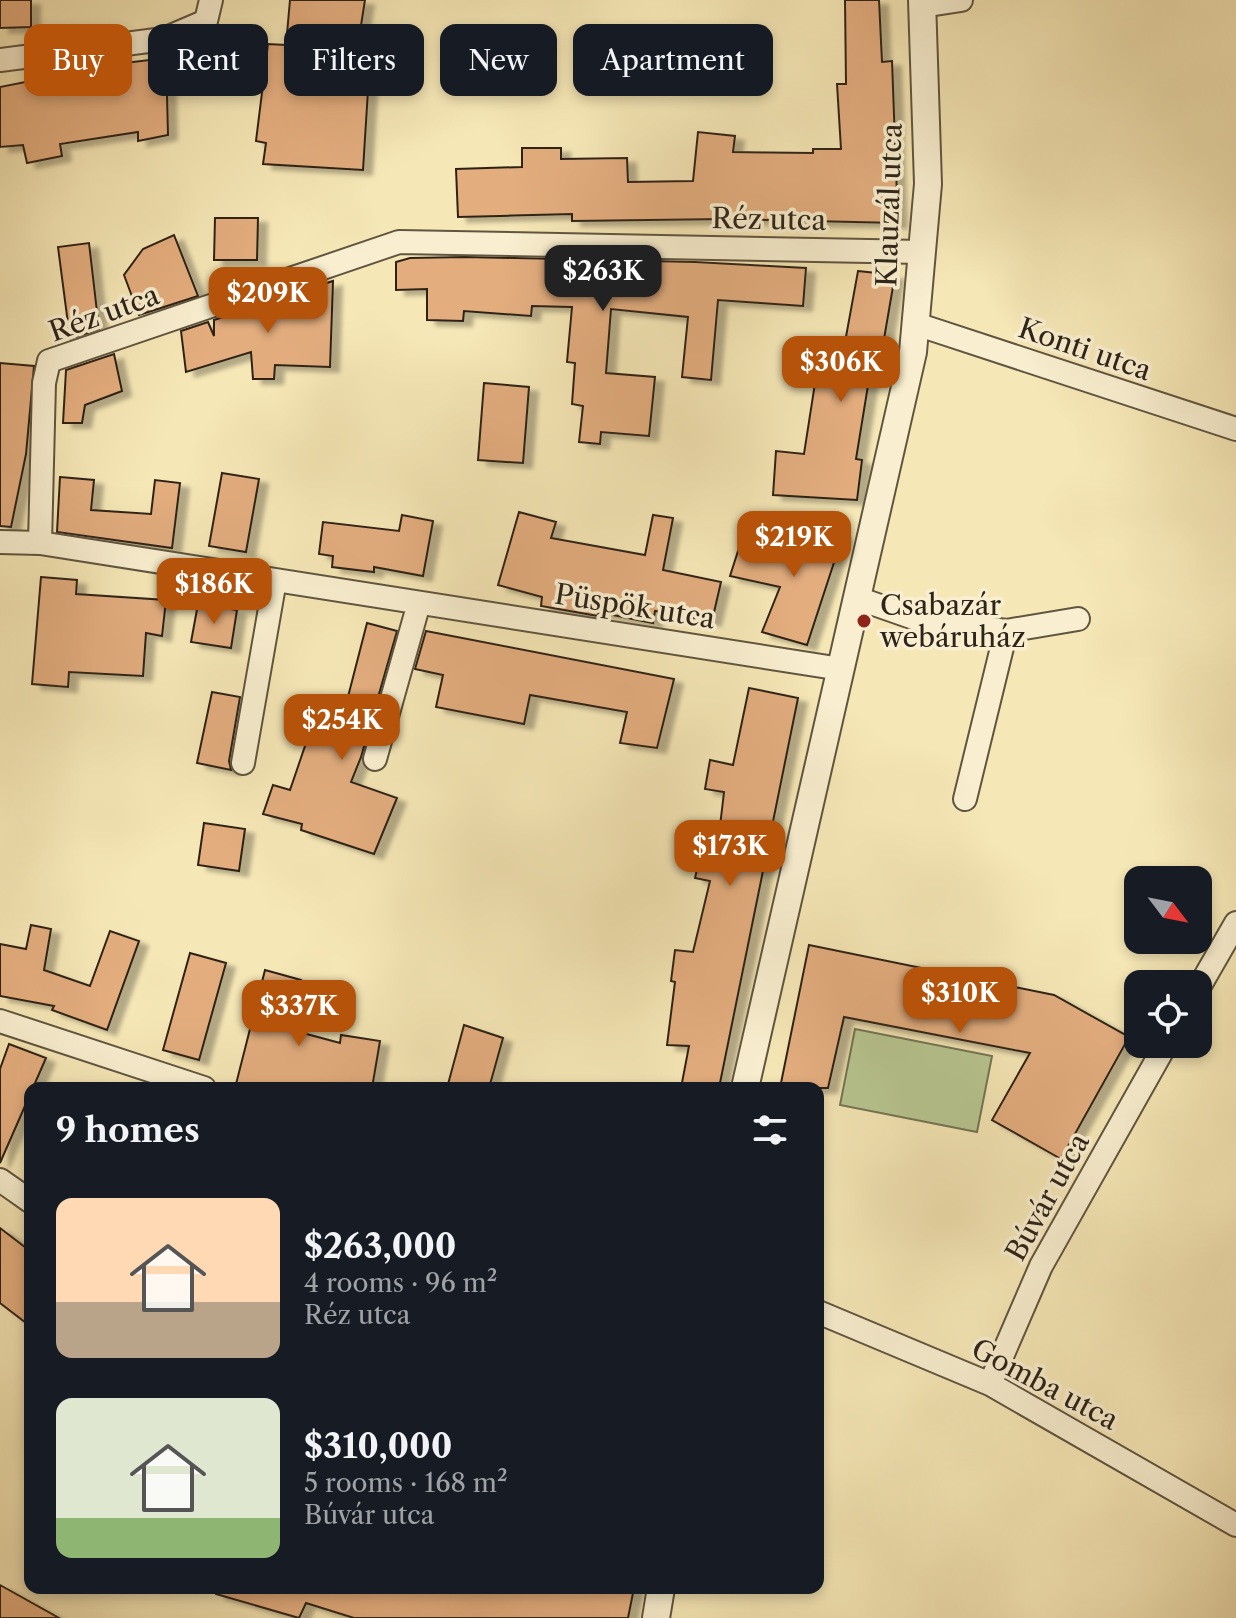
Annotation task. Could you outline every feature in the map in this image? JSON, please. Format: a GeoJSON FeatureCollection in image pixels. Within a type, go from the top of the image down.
{"type":"FeatureCollection","features":[{"type":"Feature","properties":{"kind":"street"},"geometry":{"type":"LineString","coordinates":[[0,60],[164,39],[206,21],[211,0]]}},
{"type":"Feature","properties":{"kind":"street"},"geometry":{"type":"LineString","coordinates":[[922,3],[961,0]]}},
{"type":"Feature","properties":{"kind":"street","name":"Klauzál utca"},"geometry":{"type":"LineString","coordinates":[[746,1082],[913,352],[928,184],[922,3]]}},
{"type":"Feature","properties":{"kind":"street","name":"Réz utca"},"geometry":{"type":"LineString","coordinates":[[40,543],[44,383],[49,361],[399,242],[922,252]]}},
{"type":"Feature","properties":{"kind":"street","name":"Konti utca"},"geometry":{"type":"LineString","coordinates":[[916,324],[1236,429]]}},
{"type":"Feature","properties":{"kind":"street","name":"Püspök utca"},"geometry":{"type":"LineString","coordinates":[[0,542],[40,543],[841,669]]}},
{"type":"Feature","properties":{"kind":"street"},"geometry":{"type":"LineString","coordinates":[[243,763],[275,580]]}},
{"type":"Feature","properties":{"kind":"street"},"geometry":{"type":"LineString","coordinates":[[857,598],[917,619],[1006,631],[1078,619]]}},
{"type":"Feature","properties":{"kind":"street"},"geometry":{"type":"LineString","coordinates":[[375,759],[419,603]]}},
{"type":"Feature","properties":{"kind":"street"},"geometry":{"type":"LineString","coordinates":[[965,799],[1006,631]]}},
{"type":"Feature","properties":{"kind":"street"},"geometry":{"type":"LineString","coordinates":[[1209,970],[1236,923]]}},
{"type":"Feature","properties":{"kind":"street"},"geometry":{"type":"LineString","coordinates":[[0,1021],[186,1082]]}},
{"type":"Feature","properties":{"kind":"street","name":"Búvár utca"},"geometry":{"type":"LineString","coordinates":[[990,1384],[1041,1266],[1158,1058]]}},
{"type":"Feature","properties":{"kind":"street"},"geometry":{"type":"LineString","coordinates":[[0,1180],[24,1197]]}},
{"type":"Feature","properties":{"kind":"street","name":"Gomba utca"},"geometry":{"type":"LineString","coordinates":[[824,1315],[990,1384],[1236,1525]]}},
{"type":"Feature","properties":{"kind":"street"},"geometry":{"type":"LineString","coordinates":[[656,1618],[660,1594]]}},
{"type":"Feature","properties":{"kind":"green space"},"geometry":{"type":"Polygon","coordinates":[[[855,1029],[992,1056],[977,1132],[840,1105],[855,1029]]]}},
{"type":"Feature","properties":{"kind":"building"},"geometry":{"type":"Polygon","coordinates":[[[0,0],[31,0],[31,24],[0,28],[0,0]]]}},
{"type":"Feature","properties":{"kind":"building"},"geometry":{"type":"Polygon","coordinates":[[[290,0],[365,0],[361,24],[288,24],[290,0]]]}},
{"type":"Feature","properties":{"kind":"building"},"geometry":{"type":"Polygon","coordinates":[[[845,0],[879,0],[882,62],[892,61],[898,223],[724,219],[572,221],[572,214],[458,217],[456,169],[522,167],[522,148],[561,148],[561,159],[627,158],[628,182],[693,181],[698,132],[735,136],[733,152],[813,153],[813,149],[841,149],[837,84],[846,84],[845,0]]]}},
{"type":"Feature","properties":{"kind":"building"},"geometry":{"type":"Polygon","coordinates":[[[268,44],[284,45],[284,96],[368,96],[363,170],[263,164],[266,143],[256,141],[262,96],[268,96],[268,44]]]}},
{"type":"Feature","properties":{"kind":"building"},"geometry":{"type":"Polygon","coordinates":[[[148,60],[148,96],[167,96],[168,135],[138,141],[138,132],[60,144],[62,156],[27,163],[23,145],[0,147],[0,87],[24,82],[24,96],[132,96],[132,62],[148,60]]]}},
{"type":"Feature","properties":{"kind":"building"},"geometry":{"type":"Polygon","coordinates":[[[215,218],[258,218],[257,260],[214,260],[215,218]]]}},
{"type":"Feature","properties":{"kind":"building"},"geometry":{"type":"Polygon","coordinates":[[[174,235],[198,296],[139,315],[124,275],[143,249],[174,235]]]}},
{"type":"Feature","properties":{"kind":"building"},"geometry":{"type":"Polygon","coordinates":[[[89,243],[99,329],[70,339],[58,247],[89,243]]]}},
{"type":"Feature","properties":{"kind":"building"},"geometry":{"type":"Polygon","coordinates":[[[410,258],[695,262],[806,268],[803,306],[718,300],[711,380],[682,377],[688,317],[611,309],[606,373],[655,377],[649,436],[601,432],[600,444],[579,442],[583,406],[572,404],[575,363],[567,362],[572,307],[532,306],[531,316],[464,311],[463,321],[427,320],[427,289],[396,290],[396,262],[410,258]]]}},
{"type":"Feature","properties":{"kind":"building"},"geometry":{"type":"Polygon","coordinates":[[[858,271],[895,275],[878,374],[870,373],[856,459],[862,460],[857,500],[773,495],[776,451],[804,454],[815,383],[837,386],[858,271]]]}},
{"type":"Feature","properties":{"kind":"building"},"geometry":{"type":"Polygon","coordinates":[[[333,281],[330,367],[275,365],[274,379],[253,379],[251,352],[186,372],[181,331],[208,322],[214,336],[214,320],[333,281]]]}},
{"type":"Feature","properties":{"kind":"building"},"geometry":{"type":"Polygon","coordinates":[[[114,354],[122,391],[85,405],[82,423],[63,423],[66,370],[114,354]]]}},
{"type":"Feature","properties":{"kind":"building"},"geometry":{"type":"Polygon","coordinates":[[[0,363],[34,366],[26,454],[11,527],[0,526],[0,363]]]}},
{"type":"Feature","properties":{"kind":"building"},"geometry":{"type":"Polygon","coordinates":[[[484,383],[529,387],[523,463],[478,460],[484,383]]]}},
{"type":"Feature","properties":{"kind":"building"},"geometry":{"type":"Polygon","coordinates":[[[222,473],[259,479],[246,552],[209,546],[222,473]]]}},
{"type":"Feature","properties":{"kind":"building"},"geometry":{"type":"Polygon","coordinates":[[[60,477],[94,480],[91,510],[151,514],[155,480],[180,483],[172,548],[57,532],[60,477]]]}},
{"type":"Feature","properties":{"kind":"building"},"geometry":{"type":"Polygon","coordinates":[[[519,512],[556,522],[551,538],[645,555],[653,515],[673,518],[663,570],[721,582],[712,621],[655,611],[653,623],[598,612],[598,616],[541,606],[542,597],[498,585],[519,512]]]}},
{"type":"Feature","properties":{"kind":"building"},"geometry":{"type":"Polygon","coordinates":[[[402,515],[433,521],[423,576],[374,567],[374,572],[332,567],[333,556],[319,554],[323,522],[399,531],[402,515]]]}},
{"type":"Feature","properties":{"kind":"building"},"geometry":{"type":"Polygon","coordinates":[[[793,520],[843,535],[807,645],[762,632],[780,587],[730,576],[739,548],[782,560],[793,520]]]}},
{"type":"Feature","properties":{"kind":"building"},"geometry":{"type":"Polygon","coordinates":[[[41,577],[77,580],[76,594],[166,600],[162,636],[146,633],[143,676],[69,672],[68,687],[32,684],[41,577]]]}},
{"type":"Feature","properties":{"kind":"building"},"geometry":{"type":"Polygon","coordinates":[[[198,604],[237,610],[231,648],[191,642],[198,604]]]}},
{"type":"Feature","properties":{"kind":"building"},"geometry":{"type":"Polygon","coordinates":[[[367,623],[397,631],[351,782],[397,798],[374,854],[301,830],[302,824],[263,814],[273,785],[290,790],[318,708],[342,720],[367,623]]]}},
{"type":"Feature","properties":{"kind":"building"},"geometry":{"type":"Polygon","coordinates":[[[426,631],[674,679],[657,748],[620,743],[627,712],[530,695],[524,724],[436,707],[443,675],[415,669],[426,631]]]}},
{"type":"Feature","properties":{"kind":"building"},"geometry":{"type":"Polygon","coordinates":[[[749,688],[798,698],[720,1082],[682,1082],[689,1046],[667,1045],[675,982],[671,981],[675,950],[693,952],[710,881],[695,878],[704,840],[718,843],[724,792],[705,789],[710,760],[733,765],[749,688]]]}},
{"type":"Feature","properties":{"kind":"building"},"geometry":{"type":"Polygon","coordinates":[[[212,692],[240,697],[229,761],[231,770],[197,763],[212,692]]]}},
{"type":"Feature","properties":{"kind":"building"},"geometry":{"type":"Polygon","coordinates":[[[204,823],[245,829],[239,871],[198,865],[204,823]]]}},
{"type":"Feature","properties":{"kind":"building"},"geometry":{"type":"Polygon","coordinates":[[[31,925],[51,929],[44,970],[90,986],[110,931],[139,941],[107,1030],[52,1010],[54,1006],[0,996],[0,944],[26,949],[31,925]]]}},
{"type":"Feature","properties":{"kind":"building"},"geometry":{"type":"Polygon","coordinates":[[[809,945],[1054,995],[1124,1034],[1124,1046],[1061,1159],[992,1120],[1030,1053],[844,1017],[828,1088],[824,1088],[824,1082],[781,1082],[809,945]]]}},
{"type":"Feature","properties":{"kind":"building"},"geometry":{"type":"Polygon","coordinates":[[[190,953],[226,963],[199,1060],[163,1050],[190,953]]]}},
{"type":"Feature","properties":{"kind":"building"},"geometry":{"type":"Polygon","coordinates":[[[265,970],[301,980],[288,1029],[340,1043],[341,1035],[380,1041],[373,1082],[237,1082],[265,970]]]}},
{"type":"Feature","properties":{"kind":"building"},"geometry":{"type":"Polygon","coordinates":[[[464,1025],[503,1038],[491,1082],[449,1082],[464,1025]]]}},
{"type":"Feature","properties":{"kind":"building"},"geometry":{"type":"Polygon","coordinates":[[[9,1044],[46,1058],[35,1082],[24,1082],[24,1108],[0,1163],[0,1069],[9,1044]]]}},
{"type":"Feature","properties":{"kind":"building"},"geometry":{"type":"Polygon","coordinates":[[[0,1228],[24,1246],[24,1321],[0,1303],[0,1228]]]}},
{"type":"Feature","properties":{"kind":"building"},"geometry":{"type":"Polygon","coordinates":[[[0,1585],[59,1618],[0,1618],[0,1585]]]}},
{"type":"Feature","properties":{"kind":"building"},"geometry":{"type":"Polygon","coordinates":[[[216,1594],[633,1594],[628,1618],[354,1618],[306,1603],[299,1618],[216,1594]]]}},
{"type":"Feature","properties":{"kind":"place","name":"Csabazár webáruház"},"geometry":{"type":"Point","coordinates":[864,621]}}]}
